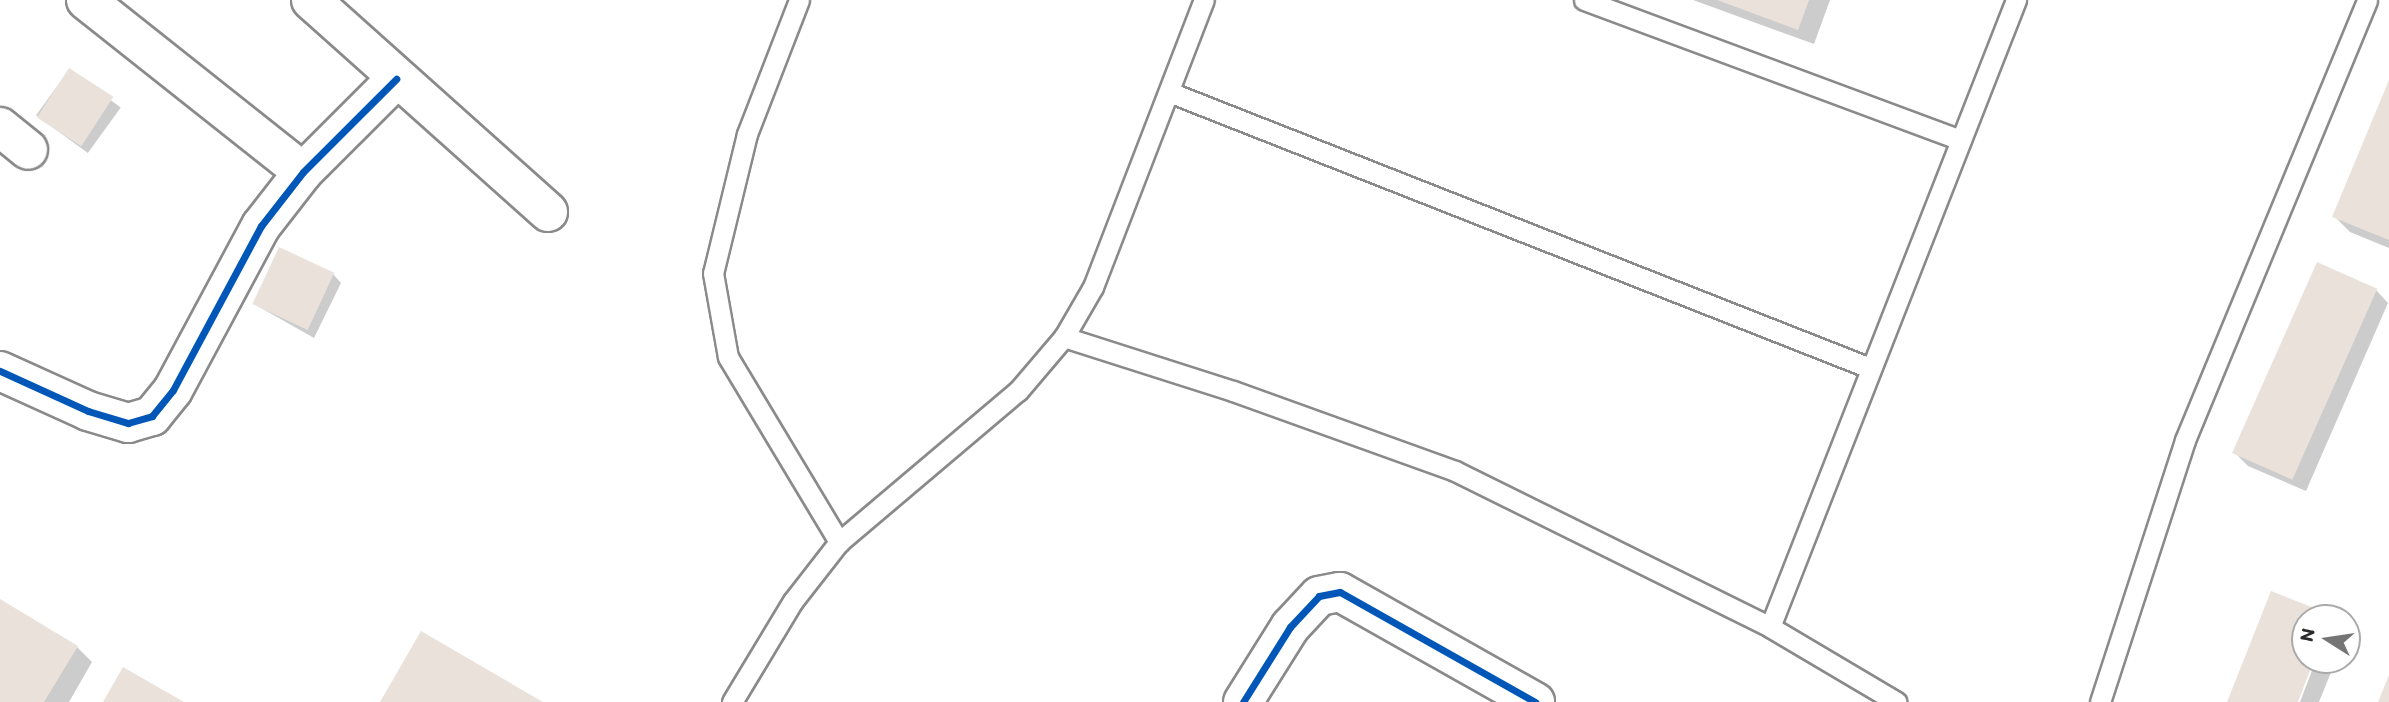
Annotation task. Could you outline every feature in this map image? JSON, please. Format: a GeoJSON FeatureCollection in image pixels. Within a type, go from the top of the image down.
{"type":"FeatureCollection","features":[{"type":"Feature","properties":{"kind":"street"},"geometry":{"type":"LineString","coordinates":[[86,0],[303,172]]}},
{"type":"Feature","properties":{"kind":"street"},"geometry":{"type":"LineString","coordinates":[[311,0],[396,79],[548,212]]}},
{"type":"Feature","properties":{"kind":"street"},"geometry":{"type":"LineString","coordinates":[[0,371],[88,411],[128,423],[152,416],[173,390],[261,226],[303,172],[396,79]]}},
{"type":"Feature","properties":{"kind":"street"},"geometry":{"type":"LineString","coordinates":[[1243,702],[1290,627],[1319,596],[1340,592],[1535,702]]}},
{"type":"Feature","properties":{"kind":"lane"},"geometry":{"type":"LineString","coordinates":[[799,0],[747,134],[713,273],[728,357],[839,542]]}},
{"type":"Feature","properties":{"kind":"lane"},"geometry":{"type":"LineString","coordinates":[[732,702],[793,601],[839,542],[1018,391],[1064,337],[1093,288],[1204,0]]}},
{"type":"Feature","properties":{"kind":"lane"},"geometry":{"type":"LineString","coordinates":[[1584,0],[1961,140]]}},
{"type":"Feature","properties":{"kind":"lane"},"geometry":{"type":"LineString","coordinates":[[1770,627],[2017,0]]}},
{"type":"Feature","properties":{"kind":"lane"},"geometry":{"type":"LineString","coordinates":[[2100,702],[2185,440],[2367,0]]}},
{"type":"Feature","properties":{"kind":"lane"},"geometry":{"type":"LineString","coordinates":[[1168,92],[1870,368]]}},
{"type":"Feature","properties":{"kind":"lane"},"geometry":{"type":"LineString","coordinates":[[1064,337],[1233,391],[1455,471],[1770,627],[1897,702]]}},
{"type":"Feature","properties":{"kind":"building"},"geometry":{"type":"Polygon","coordinates":[[[1717,0],[1809,0],[1798,30],[1717,0]]]}},
{"type":"Feature","properties":{"kind":"building"},"geometry":{"type":"Polygon","coordinates":[[[69,68],[113,97],[81,146],[37,117],[69,68]]]}},
{"type":"Feature","properties":{"kind":"building"},"geometry":{"type":"Polygon","coordinates":[[[2389,80],[2389,240],[2332,217],[2389,80]]]}},
{"type":"Feature","properties":{"kind":"building"},"geometry":{"type":"Polygon","coordinates":[[[279,247],[334,273],[308,330],[252,304],[279,247]]]}},
{"type":"Feature","properties":{"kind":"building"},"geometry":{"type":"Polygon","coordinates":[[[2317,262],[2377,289],[2292,480],[2232,453],[2317,262]]]}},
{"type":"Feature","properties":{"kind":"building"},"geometry":{"type":"Polygon","coordinates":[[[2271,591],[2304,604],[2291,604],[2291,674],[2309,674],[2298,702],[2227,702],[2271,591]]]}},
{"type":"Feature","properties":{"kind":"building"},"geometry":{"type":"Polygon","coordinates":[[[0,599],[78,646],[44,702],[0,702],[0,599]]]}},
{"type":"Feature","properties":{"kind":"building"},"geometry":{"type":"Polygon","coordinates":[[[421,631],[543,702],[380,702],[421,631]]]}},
{"type":"Feature","properties":{"kind":"building"},"geometry":{"type":"Polygon","coordinates":[[[123,667],[184,702],[103,702],[123,667]]]}},
{"type":"Feature","properties":{"kind":"building"},"geometry":{"type":"Polygon","coordinates":[[[2389,675],[2389,702],[2378,702],[2389,675]]]}},
{"type":"Feature","properties":{"kind":"cycle path"},"geometry":{"type":"LineString","coordinates":[[0,371],[88,411],[128,423],[152,416],[173,390],[261,226],[303,172],[396,79]]}},
{"type":"Feature","properties":{"kind":"cycle path"},"geometry":{"type":"LineString","coordinates":[[1243,702],[1290,627],[1319,596],[1340,592],[1535,702]]}}]}
